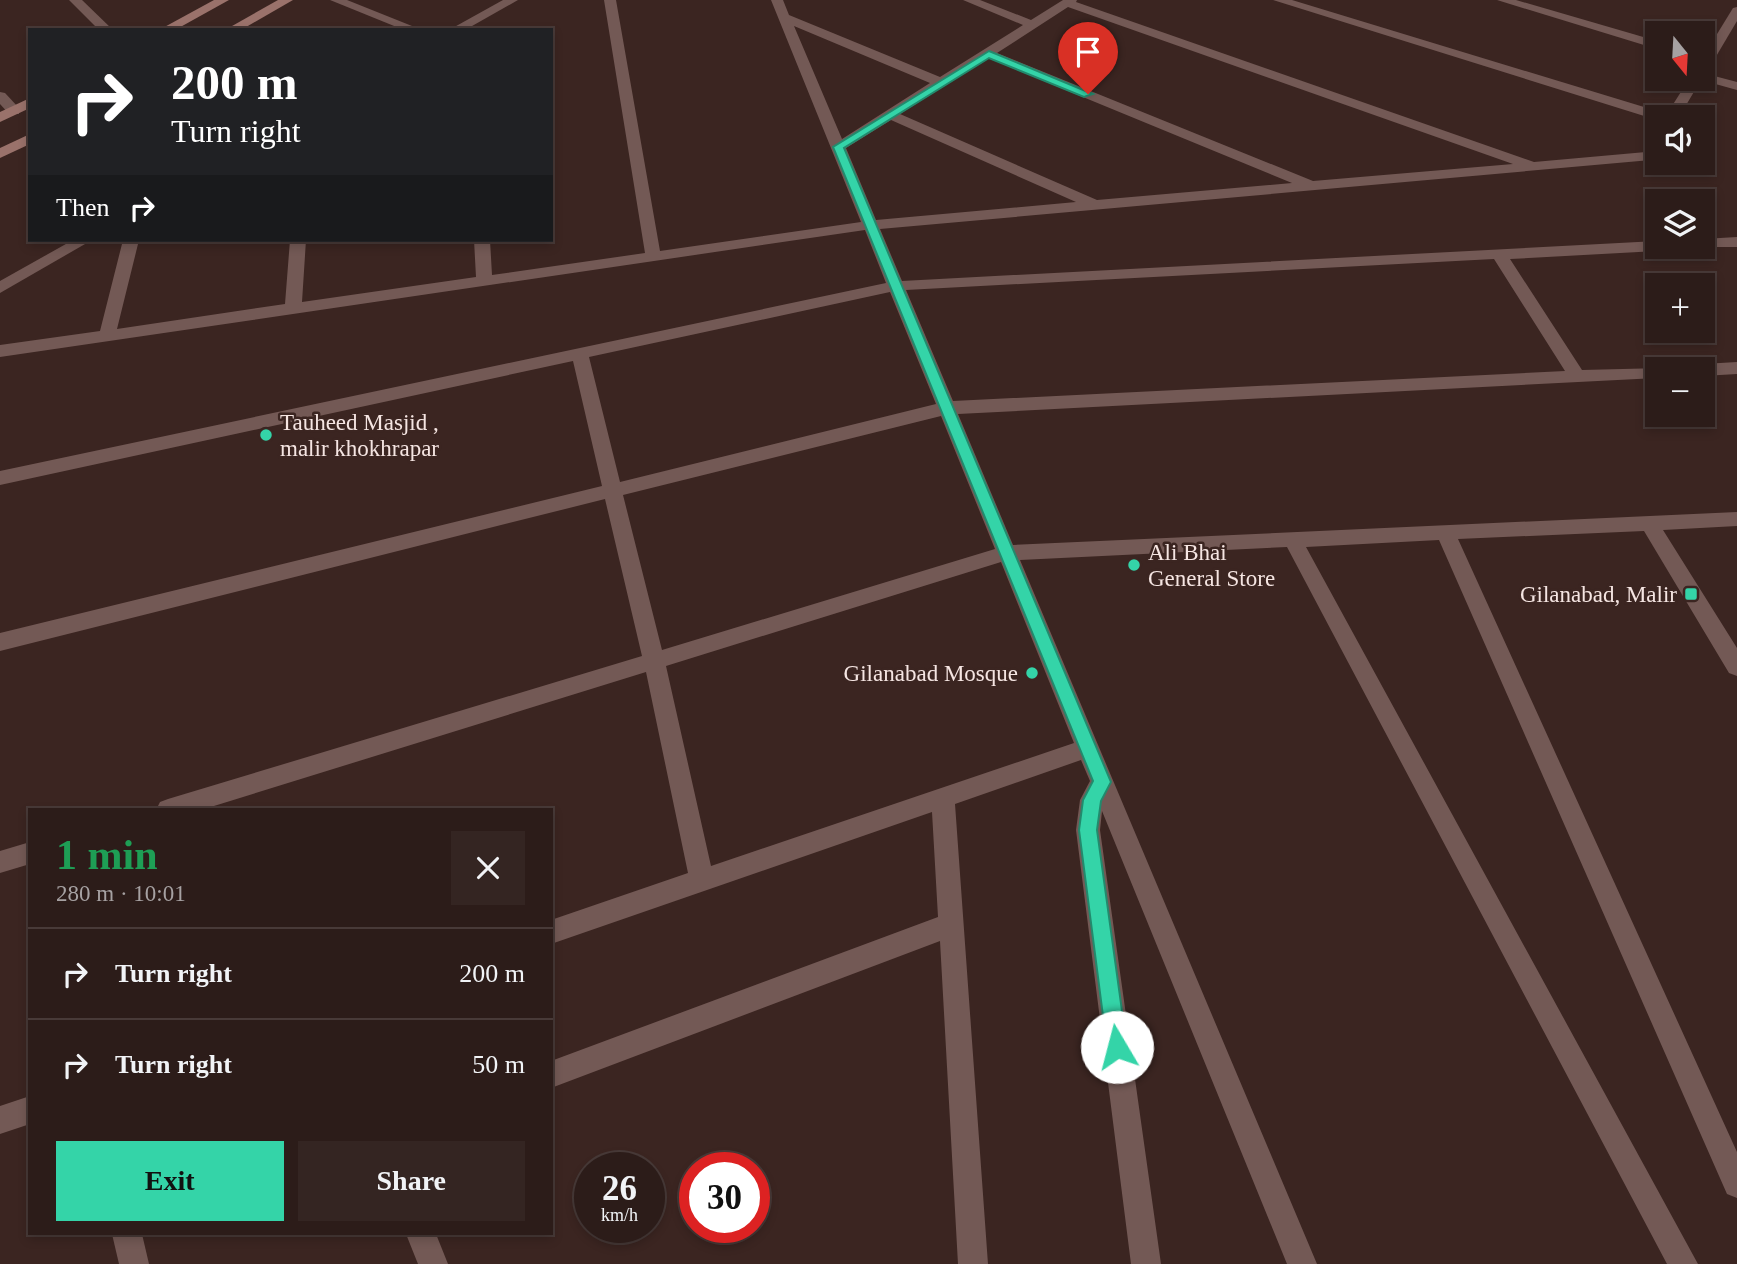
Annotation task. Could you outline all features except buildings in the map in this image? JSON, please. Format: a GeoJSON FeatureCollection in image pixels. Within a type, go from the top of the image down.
{"type":"FeatureCollection","features":[{"type":"Feature","properties":{"kind":"main road"},"geometry":{"type":"LineString","coordinates":[[169,28],[223,0]]}},
{"type":"Feature","properties":{"kind":"main road"},"geometry":{"type":"LineString","coordinates":[[235,28],[286,0]]}},
{"type":"Feature","properties":{"kind":"main road"},"geometry":{"type":"LineString","coordinates":[[0,118],[28,103]]}},
{"type":"Feature","properties":{"kind":"main road"},"geometry":{"type":"LineString","coordinates":[[0,154],[28,139]]}},
{"type":"Feature","properties":{"kind":"street"},"geometry":{"type":"LineString","coordinates":[[75,0],[105,28]]}},
{"type":"Feature","properties":{"kind":"street"},"geometry":{"type":"LineString","coordinates":[[336,0],[411,28]]}},
{"type":"Feature","properties":{"kind":"street"},"geometry":{"type":"LineString","coordinates":[[472,25],[512,0]]}},
{"type":"Feature","properties":{"kind":"street"},"geometry":{"type":"LineString","coordinates":[[610,0],[653,256]]}},
{"type":"Feature","properties":{"kind":"street"},"geometry":{"type":"LineString","coordinates":[[969,0],[1034,25]]}},
{"type":"Feature","properties":{"kind":"street"},"geometry":{"type":"LineString","coordinates":[[1279,0],[1645,112]]}},
{"type":"Feature","properties":{"kind":"street"},"geometry":{"type":"LineString","coordinates":[[1503,0],[1645,41]]}},
{"type":"Feature","properties":{"kind":"street"},"geometry":{"type":"LineString","coordinates":[[1725,0],[1737,3]]}},
{"type":"Feature","properties":{"kind":"street"},"geometry":{"type":"LineString","coordinates":[[838,147],[1069,1],[1535,166]]}},
{"type":"Feature","properties":{"kind":"street"},"geometry":{"type":"LineString","coordinates":[[780,8],[942,83]]}},
{"type":"Feature","properties":{"kind":"street"},"geometry":{"type":"LineString","coordinates":[[780,8],[1302,1264]]}},
{"type":"Feature","properties":{"kind":"street"},"geometry":{"type":"LineString","coordinates":[[1715,51],[1731,34],[1737,11]]}},
{"type":"Feature","properties":{"kind":"street"},"geometry":{"type":"LineString","coordinates":[[989,54],[1312,186]]}},
{"type":"Feature","properties":{"kind":"street"},"geometry":{"type":"LineString","coordinates":[[1715,80],[1737,86]]}},
{"type":"Feature","properties":{"kind":"street"},"geometry":{"type":"LineString","coordinates":[[0,96],[14,111]]}},
{"type":"Feature","properties":{"kind":"street"},"geometry":{"type":"LineString","coordinates":[[891,115],[1095,205]]}},
{"type":"Feature","properties":{"kind":"street"},"geometry":{"type":"LineString","coordinates":[[0,351],[870,225],[1645,157]]}},
{"type":"Feature","properties":{"kind":"street"},"geometry":{"type":"LineString","coordinates":[[0,288],[80,242]]}},
{"type":"Feature","properties":{"kind":"street"},"geometry":{"type":"LineString","coordinates":[[107,335],[130,242]]}},
{"type":"Feature","properties":{"kind":"street"},"geometry":{"type":"LineString","coordinates":[[293,308],[298,242]]}},
{"type":"Feature","properties":{"kind":"street"},"geometry":{"type":"LineString","coordinates":[[482,242],[484,281]]}},
{"type":"Feature","properties":{"kind":"street"},"geometry":{"type":"LineString","coordinates":[[1715,243],[1737,242]]}},
{"type":"Feature","properties":{"kind":"street"},"geometry":{"type":"LineString","coordinates":[[0,478],[895,286],[1645,247]]}},
{"type":"Feature","properties":{"kind":"street"},"geometry":{"type":"LineString","coordinates":[[1499,254],[1577,376]]}},
{"type":"Feature","properties":{"kind":"street"},"geometry":{"type":"LineString","coordinates":[[580,354],[654,661],[702,880]]}},
{"type":"Feature","properties":{"kind":"street"},"geometry":{"type":"LineString","coordinates":[[1715,369],[1737,368]]}},
{"type":"Feature","properties":{"kind":"street"},"geometry":{"type":"LineString","coordinates":[[0,642],[946,408],[1645,373]]}},
{"type":"Feature","properties":{"kind":"street"},"geometry":{"type":"LineString","coordinates":[[175,808],[1006,553],[1737,519]]}},
{"type":"Feature","properties":{"kind":"street"},"geometry":{"type":"LineString","coordinates":[[1649,523],[1737,667]]}},
{"type":"Feature","properties":{"kind":"street"},"geometry":{"type":"LineString","coordinates":[[1445,532],[1737,1184]]}},
{"type":"Feature","properties":{"kind":"street"},"geometry":{"type":"LineString","coordinates":[[1293,540],[1683,1264]]}},
{"type":"Feature","properties":{"kind":"street"},"geometry":{"type":"LineString","coordinates":[[553,931],[1088,748]]}},
{"type":"Feature","properties":{"kind":"street"},"geometry":{"type":"LineString","coordinates":[[1102,782],[1092,800],[1088,830],[1146,1264]]}},
{"type":"Feature","properties":{"kind":"street"},"geometry":{"type":"LineString","coordinates":[[943,798],[973,1264]]}},
{"type":"Feature","properties":{"kind":"street"},"geometry":{"type":"LineString","coordinates":[[0,862],[28,854]]}},
{"type":"Feature","properties":{"kind":"street"},"geometry":{"type":"LineString","coordinates":[[553,1073],[952,924]]}},
{"type":"Feature","properties":{"kind":"street"},"geometry":{"type":"LineString","coordinates":[[0,1120],[28,1111]]}},
{"type":"Feature","properties":{"kind":"street"},"geometry":{"type":"LineString","coordinates":[[127,1235],[134,1264]]}},
{"type":"Feature","properties":{"kind":"street"},"geometry":{"type":"LineString","coordinates":[[421,1235],[433,1264]]}},
{"type":"Feature","properties":{"kind":"place","name":"Tauheed Masjid , malir khokhrapar"},"geometry":{"type":"Point","coordinates":[266,435]}},
{"type":"Feature","properties":{"kind":"place","name":"Ali Bhai General Store"},"geometry":{"type":"Point","coordinates":[1134,565]}},
{"type":"Feature","properties":{"kind":"place","name":"Gilanabad, Malir"},"geometry":{"type":"Point","coordinates":[1691,594]}},
{"type":"Feature","properties":{"kind":"place","name":"Gilanabad Mosque"},"geometry":{"type":"Point","coordinates":[1032,673]}},
{"type":"Feature","properties":{"kind":"route"},"geometry":{"type":"LineString","coordinates":[[1088,94],[989,54],[838,147],[1102,782],[1092,800],[1088,830],[1117,1047]]}}]}
